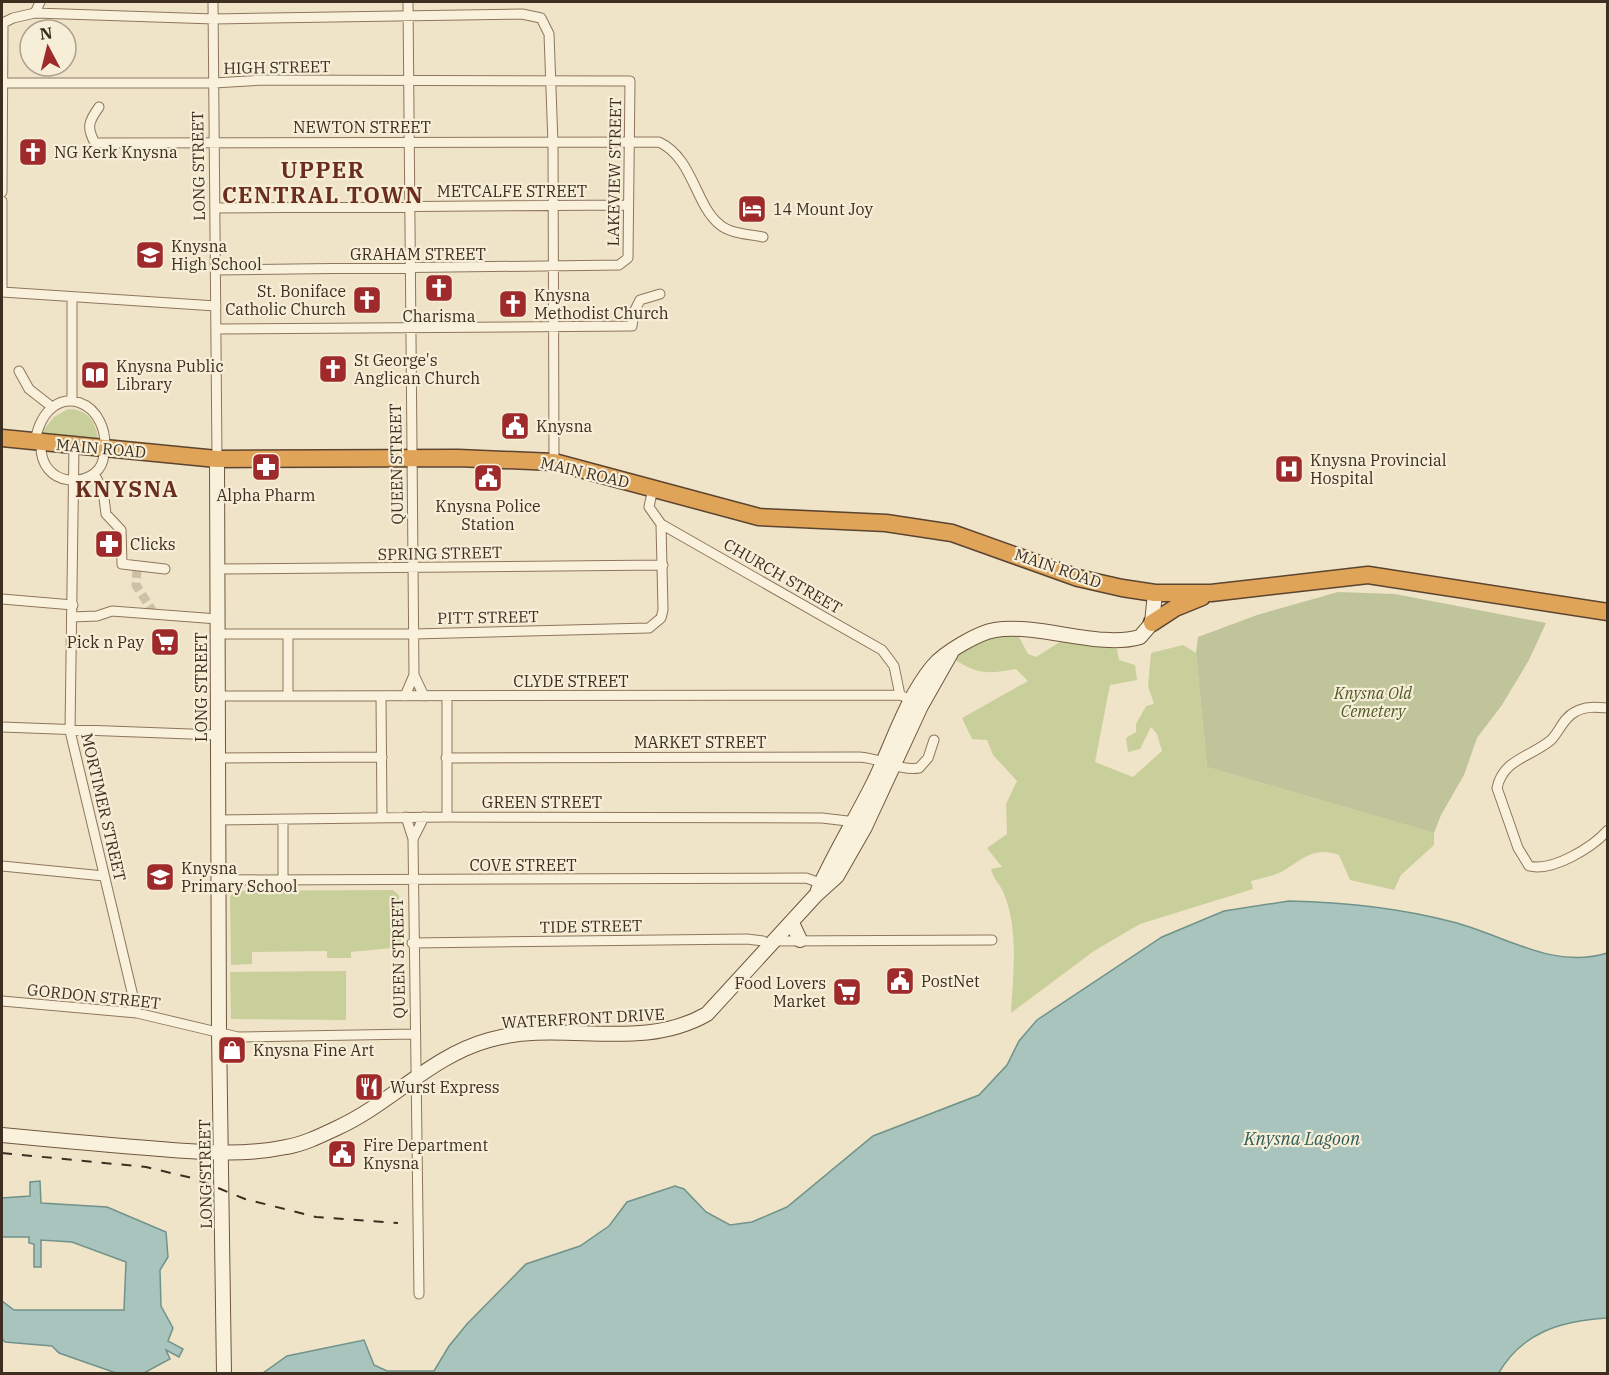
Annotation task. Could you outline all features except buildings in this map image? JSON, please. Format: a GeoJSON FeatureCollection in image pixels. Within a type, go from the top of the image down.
{"type":"FeatureCollection","features":[{"type":"Feature","properties":{"kind":"highway","name":"MAIN ROAD"},"geometry":{"type":"LineString","coordinates":[[2,438],[217,459],[411,458],[554,462],[759,517],[886,523],[952,533],[1078,578],[1155,593],[1211,593]]}},
{"type":"Feature","properties":{"kind":"highway"},"geometry":{"type":"LineString","coordinates":[[1152,623],[1175,608],[1211,593],[1368,575],[1608,612]]}},
{"type":"Feature","properties":{"kind":"street"},"geometry":{"type":"LineString","coordinates":[[35,13],[40,2]]}},
{"type":"Feature","properties":{"kind":"street","name":"LONG STREET"},"geometry":{"type":"LineString","coordinates":[[213,2],[217,270],[217,820],[224,1374]]}},
{"type":"Feature","properties":{"kind":"street","name":"QUEEN STREET"},"geometry":{"type":"LineString","coordinates":[[405,696],[414,675],[408,2]]}},
{"type":"Feature","properties":{"kind":"street"},"geometry":{"type":"LineString","coordinates":[[2,192],[3,23],[13,18],[35,13],[214,19],[522,15],[541,18],[548,26],[549,34],[553,144],[554,462]]}},
{"type":"Feature","properties":{"kind":"street","name":"HIGH STREET"},"geometry":{"type":"LineString","coordinates":[[2,83],[214,83],[264,80],[551,83]]}},
{"type":"Feature","properties":{"kind":"street","name":"LAKEVIEW STREET"},"geometry":{"type":"LineString","coordinates":[[551,83],[630,81],[628,258],[620,265]]}},
{"type":"Feature","properties":{"kind":"street","name":"NEWTON STREET"},"geometry":{"type":"LineString","coordinates":[[99,107],[89,123],[89,132],[95,143],[410,141],[553,144],[659,142],[673,150],[716,222],[737,232],[763,237]]}},
{"type":"Feature","properties":{"kind":"street"},"geometry":{"type":"LineString","coordinates":[[2,201],[2,292],[216,306]]}},
{"type":"Feature","properties":{"kind":"street","name":"METCALFE STREET"},"geometry":{"type":"LineString","coordinates":[[215,208],[628,205]]}},
{"type":"Feature","properties":{"kind":"street","name":"GRAHAM STREET"},"geometry":{"type":"LineString","coordinates":[[217,270],[553,268],[620,265]]}},
{"type":"Feature","properties":{"kind":"street"},"geometry":{"type":"LineString","coordinates":[[217,329],[632,326],[634,312],[640,300],[660,294]]}},
{"type":"Feature","properties":{"kind":"street"},"geometry":{"type":"LineString","coordinates":[[72,297],[72,401]]}},
{"type":"Feature","properties":{"kind":"street"},"geometry":{"type":"LineString","coordinates":[[19,371],[29,389],[52,406]]}},
{"type":"Feature","properties":{"kind":"street"},"geometry":{"type":"LineString","coordinates":[[72,401],[81,403],[96,414],[104,431],[104,447],[103,460],[99,470],[94,474],[73,480],[59,478],[47,470],[40,456],[39,423],[52,406],[72,401]]}},
{"type":"Feature","properties":{"kind":"street","name":"MORTIMER STREET"},"geometry":{"type":"LineString","coordinates":[[74,445],[70,731],[137,1013]]}},
{"type":"Feature","properties":{"kind":"street"},"geometry":{"type":"LineString","coordinates":[[94,474],[103,490],[106,514],[121,530],[122,564],[137,568],[165,569]]}},
{"type":"Feature","properties":{"kind":"street"},"geometry":{"type":"LineString","coordinates":[[653,488],[649,507],[661,524]]}},
{"type":"Feature","properties":{"kind":"street","name":"PITT STREET"},"geometry":{"type":"LineString","coordinates":[[218,634],[414,634],[649,628],[661,618],[663,610],[661,524]]}},
{"type":"Feature","properties":{"kind":"street","name":"CHURCH STREET"},"geometry":{"type":"LineString","coordinates":[[661,524],[882,650],[894,666],[911,700]]}},
{"type":"Feature","properties":{"kind":"street","name":"SPRING STREET"},"geometry":{"type":"LineString","coordinates":[[218,569],[663,565]]}},
{"type":"Feature","properties":{"kind":"street"},"geometry":{"type":"LineString","coordinates":[[1152,623],[1155,593]]}},
{"type":"Feature","properties":{"kind":"street"},"geometry":{"type":"LineString","coordinates":[[2,599],[73,605]]}},
{"type":"Feature","properties":{"kind":"street"},"geometry":{"type":"LineString","coordinates":[[72,617],[97,616],[112,611],[218,619]]}},
{"type":"Feature","properties":{"kind":"street","name":"WATERFRONT DRIVE"},"geometry":{"type":"LineString","coordinates":[[2,1135],[220,1153],[266,1151],[302,1144],[340,1127],[415,1076],[489,1039],[516,1035],[654,1034],[673,1030],[707,1014],[822,888],[859,824],[889,762],[911,700],[932,667],[972,638],[993,630],[1016,628],[1132,639],[1140,636],[1152,623]]}},
{"type":"Feature","properties":{"kind":"street"},"geometry":{"type":"LineString","coordinates":[[288,634],[288,696]]}},
{"type":"Feature","properties":{"kind":"street","name":"QUEEN STREET"},"geometry":{"type":"LineString","coordinates":[[414,675],[424,696]]}},
{"type":"Feature","properties":{"kind":"street","name":"CLYDE STREET"},"geometry":{"type":"LineString","coordinates":[[218,696],[911,700]]}},
{"type":"Feature","properties":{"kind":"street"},"geometry":{"type":"LineString","coordinates":[[381,696],[382,818]]}},
{"type":"Feature","properties":{"kind":"street"},"geometry":{"type":"LineString","coordinates":[[447,696],[447,817]]}},
{"type":"Feature","properties":{"kind":"street"},"geometry":{"type":"LineString","coordinates":[[1608,708],[1582,708],[1569,715],[1552,738],[1522,756],[1505,770],[1497,788],[1518,848],[1529,866],[1539,867],[1580,853],[1608,830]]}},
{"type":"Feature","properties":{"kind":"street"},"geometry":{"type":"LineString","coordinates":[[2,727],[217,735]]}},
{"type":"Feature","properties":{"kind":"street","name":"MARKET STREET"},"geometry":{"type":"LineString","coordinates":[[446,758],[859,757],[889,762],[908,770],[919,768],[928,758],[934,740]]}},
{"type":"Feature","properties":{"kind":"street"},"geometry":{"type":"LineString","coordinates":[[217,758],[382,757]]}},
{"type":"Feature","properties":{"kind":"street","name":"QUEEN STREET"},"geometry":{"type":"LineString","coordinates":[[406,817],[413,839],[412,943],[419,1294]]}},
{"type":"Feature","properties":{"kind":"street","name":"GREEN STREET"},"geometry":{"type":"LineString","coordinates":[[217,820],[406,817],[822,818],[859,824]]}},
{"type":"Feature","properties":{"kind":"street","name":"QUEEN STREET"},"geometry":{"type":"LineString","coordinates":[[413,839],[424,817]]}},
{"type":"Feature","properties":{"kind":"street"},"geometry":{"type":"LineString","coordinates":[[283,820],[283,881]]}},
{"type":"Feature","properties":{"kind":"street"},"geometry":{"type":"LineString","coordinates":[[2,866],[104,876]]}},
{"type":"Feature","properties":{"kind":"street","name":"COVE STREET"},"geometry":{"type":"LineString","coordinates":[[218,880],[806,878],[822,888]]}},
{"type":"Feature","properties":{"kind":"street"},"geometry":{"type":"LineString","coordinates":[[792,923],[800,940]]}},
{"type":"Feature","properties":{"kind":"street","name":"TIDE STREET"},"geometry":{"type":"LineString","coordinates":[[412,943],[747,939],[771,943],[800,940],[992,940]]}},
{"type":"Feature","properties":{"kind":"street","name":"GORDON STREET"},"geometry":{"type":"LineString","coordinates":[[2,1001],[137,1013],[238,1037],[414,1034]]}},
{"type":"Feature","properties":{"kind":"green space"},"geometry":{"type":"Polygon","coordinates":[[[68,409],[81,411],[89,417],[95,426],[98,438],[40,434],[54,417],[68,409]]]}},
{"type":"Feature","properties":{"kind":"green space","name":"Knysna Old Cemetery"},"geometry":{"type":"Polygon","coordinates":[[[1338,592],[1395,594],[1546,623],[1529,660],[1502,705],[1477,738],[1464,775],[1441,815],[1434,833],[1207,767],[1196,653],[1198,637],[1257,615],[1338,592]]]}},
{"type":"Feature","properties":{"kind":"green space"},"geometry":{"type":"Polygon","coordinates":[[[993,633],[1019,637],[1028,654],[1036,657],[1063,640],[1117,649],[1119,660],[1135,665],[1137,680],[1110,685],[1095,762],[1133,777],[1162,751],[1157,734],[1151,727],[1140,749],[1128,752],[1126,738],[1136,732],[1136,724],[1146,706],[1154,704],[1148,686],[1151,653],[1183,645],[1196,653],[1207,767],[1434,833],[1434,845],[1401,875],[1394,890],[1350,880],[1339,855],[1323,852],[1309,855],[1279,873],[1251,881],[1253,889],[1140,924],[1094,951],[1011,1013],[1014,968],[1012,923],[1004,894],[991,869],[1002,867],[987,848],[1007,834],[1006,804],[1017,781],[993,755],[987,740],[972,739],[962,718],[1028,681],[1016,669],[998,672],[977,671],[954,659],[964,648],[993,633]]]}},
{"type":"Feature","properties":{"kind":"green space"},"geometry":{"type":"Polygon","coordinates":[[[393,890],[399,895],[402,947],[351,952],[351,958],[327,958],[327,951],[252,952],[252,964],[231,965],[230,897],[234,891],[393,890]]]}},
{"type":"Feature","properties":{"kind":"green space"},"geometry":{"type":"Polygon","coordinates":[[[346,971],[346,1020],[231,1019],[230,972],[346,971]]]}},
{"type":"Feature","properties":{"kind":"water","name":"Knysna Lagoon"},"geometry":{"type":"Polygon","coordinates":[[[1289,901],[1351,904],[1412,913],[1453,922],[1548,954],[1587,957],[1607,953],[1607,1318],[1574,1322],[1545,1331],[1519,1348],[1498,1374],[263,1373],[287,1356],[364,1340],[374,1365],[387,1371],[434,1371],[449,1346],[467,1324],[526,1264],[580,1246],[609,1226],[627,1202],[675,1186],[684,1189],[706,1212],[730,1225],[752,1222],[787,1207],[873,1136],[979,1095],[1007,1065],[1019,1041],[1037,1020],[1162,937],[1224,911],[1289,901]]]}},
{"type":"Feature","properties":{"kind":"water"},"geometry":{"type":"Polygon","coordinates":[[[40,1181],[41,1203],[107,1207],[166,1232],[168,1257],[160,1270],[161,1306],[173,1328],[168,1341],[183,1349],[179,1357],[166,1350],[170,1359],[144,1373],[116,1373],[59,1353],[52,1346],[5,1342],[2,1339],[2,1301],[14,1310],[124,1310],[126,1262],[72,1242],[41,1240],[41,1267],[34,1267],[34,1244],[29,1243],[29,1237],[2,1237],[2,1198],[30,1196],[30,1182],[40,1181]]]}},
{"type":"Feature","properties":{"kind":"tunnel"},"geometry":{"type":"LineString","coordinates":[[137,569],[136,585],[153,612]]}},
{"type":"Feature","properties":{"kind":"railway"},"geometry":{"type":"LineString","coordinates":[[2,1153],[146,1167],[196,1179],[245,1199],[316,1217],[398,1223]]}},
{"type":"Feature","properties":{"kind":"place","name":"NG Kerk Knysna"},"geometry":{"type":"Point","coordinates":[33,152]}},
{"type":"Feature","properties":{"kind":"place","name":"14 Mount Joy"},"geometry":{"type":"Point","coordinates":[752,209]}},
{"type":"Feature","properties":{"kind":"place","name":"Knysna High School"},"geometry":{"type":"Point","coordinates":[150,255]}},
{"type":"Feature","properties":{"kind":"place","name":"Charisma"},"geometry":{"type":"Point","coordinates":[439,288]}},
{"type":"Feature","properties":{"kind":"place","name":"St. Boniface Catholic Church"},"geometry":{"type":"Point","coordinates":[367,300]}},
{"type":"Feature","properties":{"kind":"place","name":"Knysna Methodist Church"},"geometry":{"type":"Point","coordinates":[513,304]}},
{"type":"Feature","properties":{"kind":"place","name":"St George's Anglican Church"},"geometry":{"type":"Point","coordinates":[333,369]}},
{"type":"Feature","properties":{"kind":"place","name":"Knysna Public Library"},"geometry":{"type":"Point","coordinates":[95,375]}},
{"type":"Feature","properties":{"kind":"place","name":"Knysna"},"geometry":{"type":"Point","coordinates":[515,426]}},
{"type":"Feature","properties":{"kind":"place","name":"Alpha Pharm"},"geometry":{"type":"Point","coordinates":[266,467]}},
{"type":"Feature","properties":{"kind":"place","name":"Knysna Provincial Hospital"},"geometry":{"type":"Point","coordinates":[1289,469]}},
{"type":"Feature","properties":{"kind":"place","name":"Knysna Police Station"},"geometry":{"type":"Point","coordinates":[488,478]}},
{"type":"Feature","properties":{"kind":"place","name":"Clicks"},"geometry":{"type":"Point","coordinates":[109,544]}},
{"type":"Feature","properties":{"kind":"place","name":"Pick n Pay"},"geometry":{"type":"Point","coordinates":[165,642]}},
{"type":"Feature","properties":{"kind":"place","name":"Knysna Primary School"},"geometry":{"type":"Point","coordinates":[160,877]}},
{"type":"Feature","properties":{"kind":"place","name":"PostNet"},"geometry":{"type":"Point","coordinates":[900,981]}},
{"type":"Feature","properties":{"kind":"place","name":"Food Lovers Market"},"geometry":{"type":"Point","coordinates":[847,992]}},
{"type":"Feature","properties":{"kind":"place","name":"Knysna Fine Art"},"geometry":{"type":"Point","coordinates":[232,1050]}},
{"type":"Feature","properties":{"kind":"place","name":"Wurst Express"},"geometry":{"type":"Point","coordinates":[369,1087]}},
{"type":"Feature","properties":{"kind":"place","name":"Fire Department Knysna"},"geometry":{"type":"Point","coordinates":[342,1154]}},
{"type":"Feature","properties":{"kind":"district","name":"UPPER CENTRAL TOWN"},"geometry":{"type":"Point","coordinates":[323,182]}},
{"type":"Feature","properties":{"kind":"district","name":"KNYSNA"},"geometry":{"type":"Point","coordinates":[127,488]}}]}
